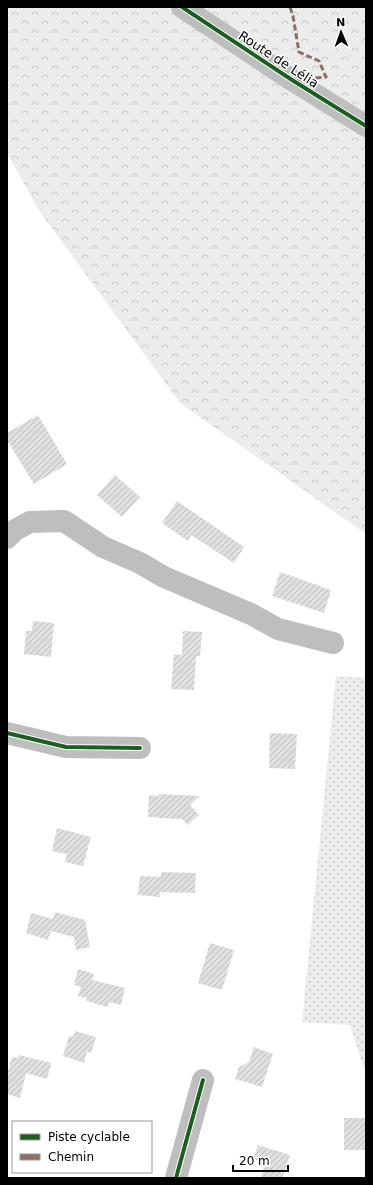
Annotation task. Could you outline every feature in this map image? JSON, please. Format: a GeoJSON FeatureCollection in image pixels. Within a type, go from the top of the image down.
{"type":"FeatureCollection","features":[{"type":"Feature","properties":{"kind":"street","name":"Route de Lélia"},"geometry":{"type":"LineString","coordinates":[[182,7],[366,126]]}},
{"type":"Feature","properties":{"kind":"street"},"geometry":{"type":"LineString","coordinates":[[7,538],[15,530],[30,522],[64,521],[103,548],[140,563],[164,577],[253,615],[278,629],[333,643]]}},
{"type":"Feature","properties":{"kind":"street"},"geometry":{"type":"LineString","coordinates":[[7,733],[66,747],[140,748]]}},
{"type":"Feature","properties":{"kind":"street"},"geometry":{"type":"LineString","coordinates":[[176,1178],[203,1080]]}},
{"type":"Feature","properties":{"kind":"green space"},"geometry":{"type":"Polygon","coordinates":[[[7,7],[366,7],[366,534],[180,403],[38,209],[7,153],[7,7]]]}},
{"type":"Feature","properties":{"kind":"green space"},"geometry":{"type":"Polygon","coordinates":[[[336,676],[366,678],[366,1069],[364,1069],[350,1025],[302,1022],[336,676]]]}},
{"type":"Feature","properties":{"kind":"building"},"geometry":{"type":"Polygon","coordinates":[[[38,415],[67,464],[34,484],[7,440],[7,433],[38,415]]]}},
{"type":"Feature","properties":{"kind":"building"},"geometry":{"type":"Polygon","coordinates":[[[115,475],[140,497],[122,517],[97,495],[115,475]]]}},
{"type":"Feature","properties":{"kind":"building"},"geometry":{"type":"Polygon","coordinates":[[[177,501],[244,547],[234,563],[191,535],[188,541],[162,523],[177,501]]]}},
{"type":"Feature","properties":{"kind":"building"},"geometry":{"type":"Polygon","coordinates":[[[280,572],[331,590],[324,613],[272,596],[280,572]]]}},
{"type":"Feature","properties":{"kind":"building"},"geometry":{"type":"Polygon","coordinates":[[[33,621],[54,623],[51,657],[24,654],[26,631],[32,631],[33,621]]]}},
{"type":"Feature","properties":{"kind":"building"},"geometry":{"type":"Polygon","coordinates":[[[183,631],[202,632],[200,656],[196,656],[194,690],[171,689],[174,654],[182,655],[183,631]]]}},
{"type":"Feature","properties":{"kind":"building"},"geometry":{"type":"Polygon","coordinates":[[[270,733],[297,734],[295,769],[269,768],[270,733]]]}},
{"type":"Feature","properties":{"kind":"building"},"geometry":{"type":"Polygon","coordinates":[[[159,794],[200,796],[190,805],[199,815],[188,825],[182,819],[148,817],[149,795],[159,796],[159,794]]]}},
{"type":"Feature","properties":{"kind":"building"},"geometry":{"type":"Polygon","coordinates":[[[57,828],[91,837],[83,866],[65,862],[67,854],[52,851],[57,828]]]}},
{"type":"Feature","properties":{"kind":"building"},"geometry":{"type":"Polygon","coordinates":[[[161,872],[196,873],[195,893],[160,892],[160,897],[138,895],[140,876],[161,877],[161,872]]]}},
{"type":"Feature","properties":{"kind":"building"},"geometry":{"type":"Polygon","coordinates":[[[55,912],[85,920],[90,947],[76,950],[74,937],[51,931],[48,940],[26,933],[31,913],[53,919],[55,912]]]}},
{"type":"Feature","properties":{"kind":"building"},"geometry":{"type":"Polygon","coordinates":[[[210,943],[234,950],[222,990],[198,983],[210,943]]]}},
{"type":"Feature","properties":{"kind":"building"},"geometry":{"type":"Polygon","coordinates":[[[78,969],[94,974],[92,980],[125,988],[121,1005],[109,1002],[108,1007],[86,1001],[87,998],[78,996],[81,987],[74,985],[78,969]]]}},
{"type":"Feature","properties":{"kind":"building"},"geometry":{"type":"Polygon","coordinates":[[[75,1031],[96,1037],[91,1053],[87,1052],[84,1063],[63,1056],[69,1036],[73,1037],[75,1031]]]}},
{"type":"Feature","properties":{"kind":"building"},"geometry":{"type":"Polygon","coordinates":[[[254,1047],[273,1054],[262,1087],[235,1079],[239,1067],[249,1062],[254,1047]]]}},
{"type":"Feature","properties":{"kind":"building"},"geometry":{"type":"Polygon","coordinates":[[[19,1055],[51,1063],[47,1079],[26,1073],[20,1098],[7,1094],[7,1075],[12,1057],[18,1058],[19,1055]]]}},
{"type":"Feature","properties":{"kind":"building"},"geometry":{"type":"Polygon","coordinates":[[[344,1118],[366,1118],[366,1150],[344,1150],[344,1118]]]}},
{"type":"Feature","properties":{"kind":"building"},"geometry":{"type":"Polygon","coordinates":[[[258,1145],[290,1155],[282,1178],[261,1178],[265,1163],[253,1159],[258,1145]]]}},
{"type":"Feature","properties":{"kind":"marked path"},"geometry":{"type":"LineString","coordinates":[[290,7],[299,52],[319,61],[326,77],[294,80]]}},
{"type":"Feature","properties":{"kind":"cycle path"},"geometry":{"type":"LineString","coordinates":[[182,7],[292,80],[366,126]]}},
{"type":"Feature","properties":{"kind":"cycle path"},"geometry":{"type":"LineString","coordinates":[[7,733],[66,747],[140,748]]}},
{"type":"Feature","properties":{"kind":"cycle path"},"geometry":{"type":"LineString","coordinates":[[176,1178],[203,1080]]}}]}
